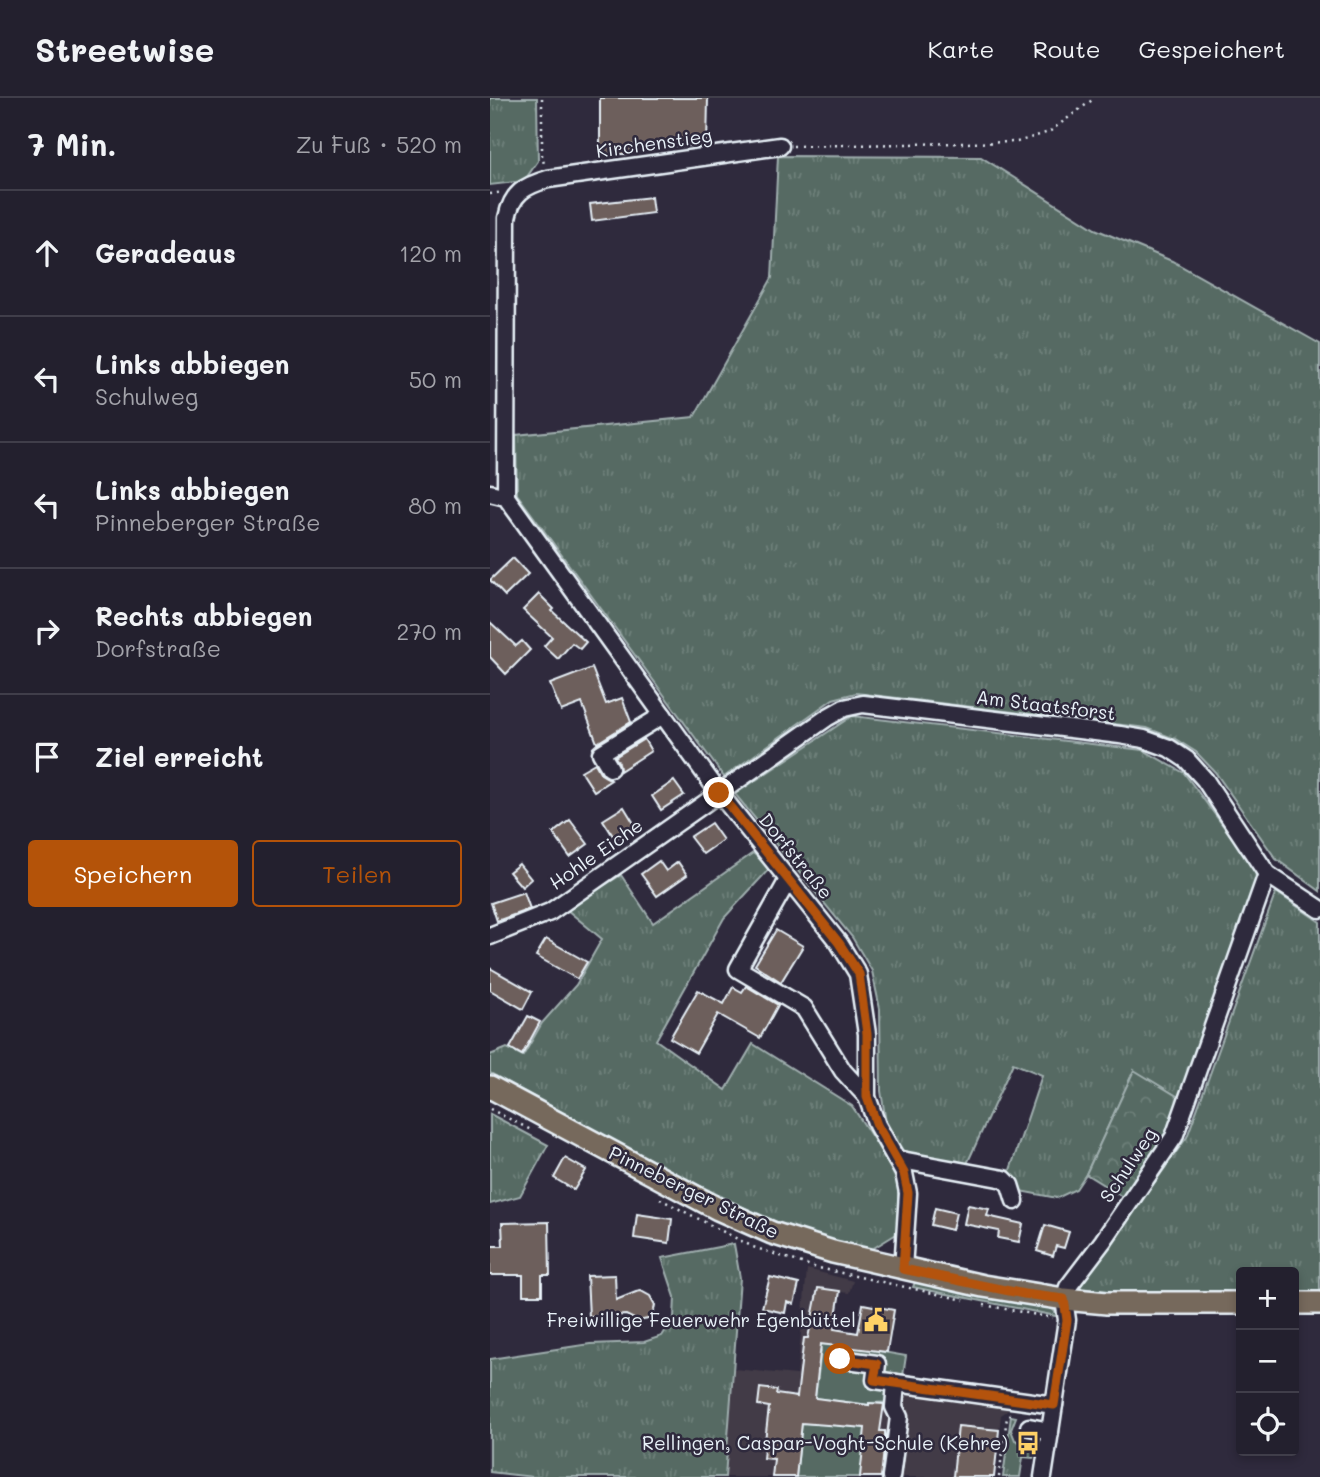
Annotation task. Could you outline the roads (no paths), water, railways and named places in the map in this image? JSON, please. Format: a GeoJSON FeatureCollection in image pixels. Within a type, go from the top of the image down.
{"type":"FeatureCollection","features":[{"type":"Feature","properties":{"kind":"main road","name":"Pinneberger Straße"},"geometry":{"type":"LineString","coordinates":[[490,1087],[664,1181],[772,1233],[833,1252],[1024,1294],[1107,1303],[1236,1303]]}},
{"type":"Feature","properties":{"kind":"main road"},"geometry":{"type":"LineString","coordinates":[[1299,1303],[1320,1303]]}},
{"type":"Feature","properties":{"kind":"street","name":"Kirchenstieg"},"geometry":{"type":"LineString","coordinates":[[498,495],[507,218],[509,204],[516,192],[548,179],[780,146]]}},
{"type":"Feature","properties":{"kind":"street","name":"Dorfstraße"},"geometry":{"type":"LineString","coordinates":[[498,495],[719,793],[839,943],[859,974],[867,1034],[867,1097],[877,1125],[904,1173],[908,1193],[903,1269]]}},
{"type":"Feature","properties":{"kind":"street","name":"Am Staatsforst"},"geometry":{"type":"LineString","coordinates":[[719,793],[828,717],[844,708],[863,704],[1132,737],[1169,748],[1187,760],[1205,780],[1267,874],[1320,909]]}},
{"type":"Feature","properties":{"kind":"street"},"geometry":{"type":"LineString","coordinates":[[610,768],[601,753],[663,715]]}},
{"type":"Feature","properties":{"kind":"street","name":"Hohle Eiche"},"geometry":{"type":"LineString","coordinates":[[490,936],[550,912],[719,793]]}},
{"type":"Feature","properties":{"kind":"street","name":"Schulweg"},"geometry":{"type":"LineString","coordinates":[[1064,1299],[1068,1287],[1174,1137],[1267,874]]}},
{"type":"Feature","properties":{"kind":"street"},"geometry":{"type":"LineString","coordinates":[[788,880],[738,969],[804,1008],[843,1071],[867,1097]]}},
{"type":"Feature","properties":{"kind":"street"},"geometry":{"type":"LineString","coordinates":[[896,1159],[1004,1180],[1010,1185],[1015,1200]]}},
{"type":"Feature","properties":{"kind":"street"},"geometry":{"type":"LineString","coordinates":[[1043,1477],[1067,1320],[1064,1299]]}},
{"type":"Feature","properties":{"kind":"street"},"geometry":{"type":"LineString","coordinates":[[840,1359],[877,1364],[874,1380],[1054,1405]]}},
{"type":"Feature","properties":{"kind":"street"},"geometry":{"type":"LineString","coordinates":[[891,1477],[899,1417],[894,1407],[896,1383]]}},
{"type":"Feature","properties":{"kind":"street"},"geometry":{"type":"LineString","coordinates":[[1029,1427],[1050,1431]]}},
{"type":"Feature","properties":{"kind":"place","name":"Freiwillige Feuerwehr Egenbüttel"},"geometry":{"type":"Point","coordinates":[876,1320]}},
{"type":"Feature","properties":{"kind":"place","name":"Rellingen, Caspar-Voght-Schule (Kehre)"},"geometry":{"type":"Point","coordinates":[1028,1443]}}]}
